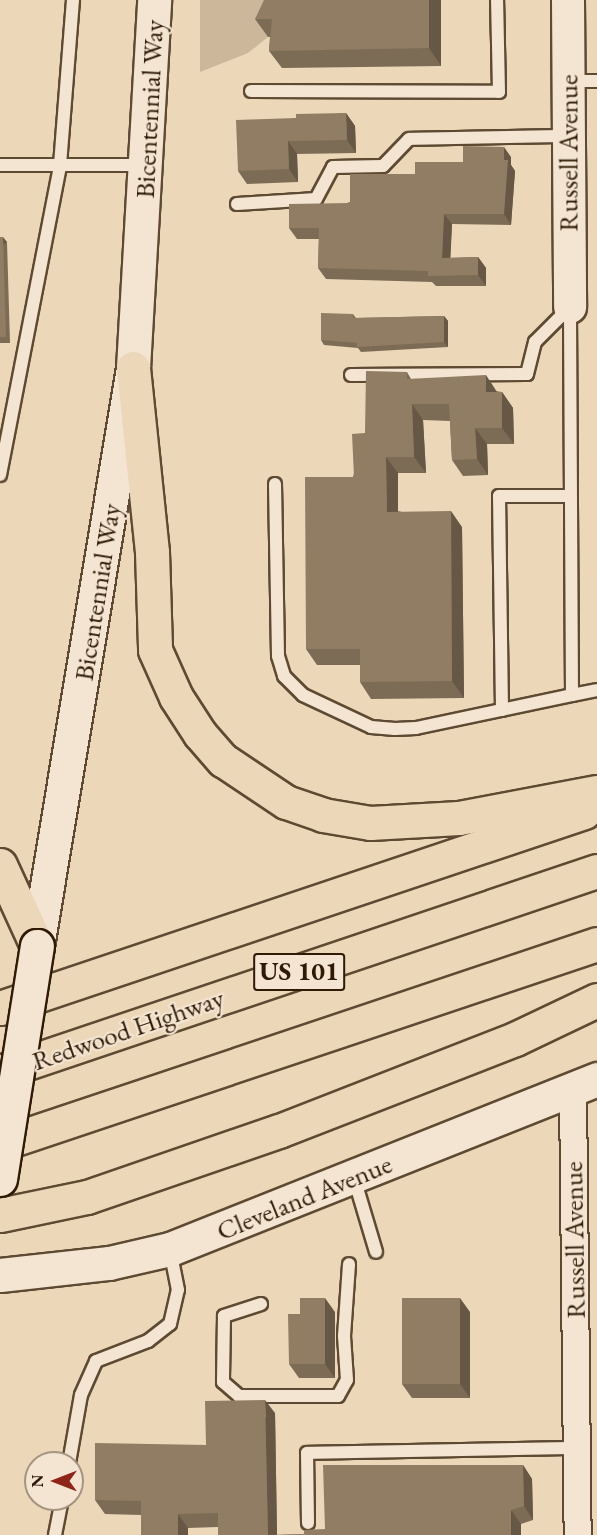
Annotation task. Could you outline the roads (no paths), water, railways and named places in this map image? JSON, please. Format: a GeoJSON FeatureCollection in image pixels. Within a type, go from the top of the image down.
{"type":"FeatureCollection","features":[{"type":"Feature","properties":{"kind":"highway"},"geometry":{"type":"LineString","coordinates":[[133,368],[152,552],[155,650],[176,697],[200,734],[223,760],[286,802],[323,815],[370,823],[459,818],[597,792]]}},
{"type":"Feature","properties":{"kind":"highway"},"geometry":{"type":"LineString","coordinates":[[0,1008],[597,807]]}},
{"type":"Feature","properties":{"kind":"highway"},"geometry":{"type":"LineString","coordinates":[[0,865],[37,946]]}},
{"type":"Feature","properties":{"kind":"highway","name":"Redwood Highway"},"geometry":{"type":"LineString","coordinates":[[0,1072],[597,871]]}},
{"type":"Feature","properties":{"kind":"highway","name":"US 101"},"geometry":{"type":"LineString","coordinates":[[0,1144],[597,945]]}},
{"type":"Feature","properties":{"kind":"highway"},"geometry":{"type":"LineString","coordinates":[[0,1215],[87,1197],[139,1177],[279,1131],[514,1039],[597,1000]]}},
{"type":"Feature","properties":{"kind":"main road","name":"Bicentennial Way"},"geometry":{"type":"LineString","coordinates":[[0,1179],[133,368],[147,165],[153,0]]}},
{"type":"Feature","properties":{"kind":"main road","name":"Cleveland Avenue"},"geometry":{"type":"LineString","coordinates":[[0,1275],[109,1263],[170,1249],[585,1084]]}},
{"type":"Feature","properties":{"kind":"street","name":"Russell Avenue"},"geometry":{"type":"LineString","coordinates":[[567,0],[583,81],[568,136],[570,307]]}},
{"type":"Feature","properties":{"kind":"street","name":"Russell Avenue"},"geometry":{"type":"LineString","coordinates":[[578,1535],[577,1448],[585,1084]]}},
{"type":"Feature","properties":{"kind":"lane"},"geometry":{"type":"LineString","coordinates":[[0,475],[60,165],[73,0]]}},
{"type":"Feature","properties":{"kind":"lane"},"geometry":{"type":"LineString","coordinates":[[251,91],[499,92],[498,0]]}},
{"type":"Feature","properties":{"kind":"lane"},"geometry":{"type":"LineString","coordinates":[[237,204],[316,199],[333,167],[383,166],[409,138],[568,136]]}},
{"type":"Feature","properties":{"kind":"lane"},"geometry":{"type":"LineString","coordinates":[[0,165],[147,165]]}},
{"type":"Feature","properties":{"kind":"lane"},"geometry":{"type":"LineString","coordinates":[[351,375],[527,374],[535,342],[570,307]]}},
{"type":"Feature","properties":{"kind":"lane"},"geometry":{"type":"LineString","coordinates":[[570,307],[572,695]]}},
{"type":"Feature","properties":{"kind":"lane"},"geometry":{"type":"LineString","coordinates":[[275,484],[278,657],[284,676],[303,695],[371,727],[394,729],[597,690]]}},
{"type":"Feature","properties":{"kind":"lane"},"geometry":{"type":"LineString","coordinates":[[502,710],[499,496],[570,496]]}},
{"type":"Feature","properties":{"kind":"lane"},"geometry":{"type":"LineString","coordinates":[[353,1177],[376,1252]]}},
{"type":"Feature","properties":{"kind":"lane"},"geometry":{"type":"LineString","coordinates":[[71,1451],[81,1395],[96,1361],[148,1341],[170,1324],[178,1290],[170,1249]]}},
{"type":"Feature","properties":{"kind":"lane"},"geometry":{"type":"LineString","coordinates":[[261,1304],[224,1316],[223,1382],[239,1396],[338,1396],[347,1380],[344,1336],[349,1264]]}},
{"type":"Feature","properties":{"kind":"lane"},"geometry":{"type":"LineString","coordinates":[[308,1523],[307,1452],[577,1448]]}},
{"type":"Feature","properties":{"kind":"lane"},"geometry":{"type":"LineString","coordinates":[[56,1535],[60,1511]]}}]}
